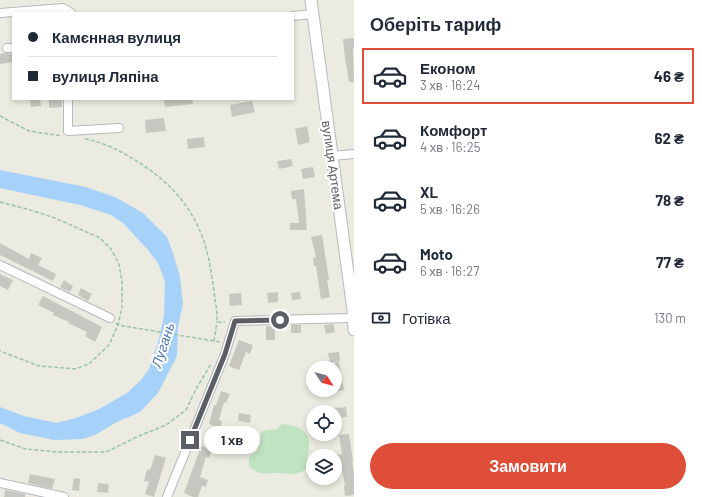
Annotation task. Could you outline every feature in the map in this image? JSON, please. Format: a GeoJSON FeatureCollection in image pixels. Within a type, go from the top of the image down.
{"type":"FeatureCollection","features":[{"type":"Feature","properties":{"kind":"street","name":"вулиця Артема"},"geometry":{"type":"LineString","coordinates":[[311,0],[354,330]]}},
{"type":"Feature","properties":{"kind":"street"},"geometry":{"type":"LineString","coordinates":[[13,12],[64,8],[71,12]]}},
{"type":"Feature","properties":{"kind":"street"},"geometry":{"type":"LineString","coordinates":[[0,13],[12,12]]}},
{"type":"Feature","properties":{"kind":"street"},"geometry":{"type":"LineString","coordinates":[[294,16],[313,14]]}},
{"type":"Feature","properties":{"kind":"street"},"geometry":{"type":"LineString","coordinates":[[68,100],[68,131],[119,128]]}},
{"type":"Feature","properties":{"kind":"street"},"geometry":{"type":"LineString","coordinates":[[332,156],[354,154]]}},
{"type":"Feature","properties":{"kind":"street"},"geometry":{"type":"LineString","coordinates":[[0,265],[110,318]]}},
{"type":"Feature","properties":{"kind":"street"},"geometry":{"type":"LineString","coordinates":[[167,497],[225,354],[235,321],[352,314]]}},
{"type":"Feature","properties":{"kind":"street"},"geometry":{"type":"LineString","coordinates":[[0,483],[64,497]]}},
{"type":"Feature","properties":{"kind":"path"},"geometry":{"type":"LineString","coordinates":[[0,116],[29,131],[63,136]]}},
{"type":"Feature","properties":{"kind":"path"},"geometry":{"type":"LineString","coordinates":[[82,138],[116,149],[164,180],[179,196],[190,212],[201,233],[208,253],[217,313],[214,341],[118,325]]}},
{"type":"Feature","properties":{"kind":"path"},"geometry":{"type":"LineString","coordinates":[[0,202],[34,211],[67,223],[100,238],[111,249],[119,264],[122,281],[122,307],[118,325],[109,345],[89,364],[75,369],[39,366],[0,351]]}},
{"type":"Feature","properties":{"kind":"path"},"geometry":{"type":"LineString","coordinates":[[217,322],[235,321]]}},
{"type":"Feature","properties":{"kind":"path"},"geometry":{"type":"LineString","coordinates":[[0,440],[26,448],[57,452],[106,452],[166,425],[186,410],[216,354],[225,354]]}},
{"type":"Feature","properties":{"kind":"green space"},"geometry":{"type":"Polygon","coordinates":[[[282,424],[293,426],[302,430],[306,434],[306,441],[309,441],[309,449],[306,449],[306,469],[302,472],[294,474],[261,473],[249,466],[249,457],[257,451],[262,431],[277,429],[282,424]]]}},
{"type":"Feature","properties":{"kind":"water","name":"Лугань"},"geometry":{"type":"Polygon","coordinates":[[[0,170],[86,187],[115,197],[143,213],[167,237],[173,253],[180,277],[183,304],[178,327],[177,356],[158,393],[140,412],[115,423],[97,434],[83,439],[54,440],[20,433],[0,423],[0,407],[24,416],[56,423],[76,418],[99,409],[127,393],[141,380],[149,369],[158,343],[164,316],[165,281],[158,263],[123,223],[111,215],[80,205],[0,188],[0,170]]]}},
{"type":"Feature","properties":{"kind":"building"},"geometry":{"type":"Polygon","coordinates":[[[354,38],[354,82],[349,82],[343,39],[354,38]]]}},
{"type":"Feature","properties":{"kind":"building"},"geometry":{"type":"Polygon","coordinates":[[[0,54],[12,54],[12,62],[0,64],[0,54]]]}},
{"type":"Feature","properties":{"kind":"building"},"geometry":{"type":"Polygon","coordinates":[[[30,100],[40,100],[41,106],[31,107],[30,100]]]}},
{"type":"Feature","properties":{"kind":"building"},"geometry":{"type":"Polygon","coordinates":[[[49,100],[62,100],[62,107],[49,108],[49,100]]]}},
{"type":"Feature","properties":{"kind":"building"},"geometry":{"type":"Polygon","coordinates":[[[164,100],[192,100],[193,104],[165,107],[164,100]]]}},
{"type":"Feature","properties":{"kind":"building"},"geometry":{"type":"Polygon","coordinates":[[[252,101],[255,112],[232,117],[230,105],[252,101]]]}},
{"type":"Feature","properties":{"kind":"building"},"geometry":{"type":"Polygon","coordinates":[[[164,118],[166,131],[146,133],[145,120],[164,118]]]}},
{"type":"Feature","properties":{"kind":"building"},"geometry":{"type":"Polygon","coordinates":[[[307,126],[310,142],[298,145],[295,129],[307,126]]]}},
{"type":"Feature","properties":{"kind":"building"},"geometry":{"type":"Polygon","coordinates":[[[204,137],[205,147],[188,149],[187,139],[204,137]]]}},
{"type":"Feature","properties":{"kind":"building"},"geometry":{"type":"Polygon","coordinates":[[[291,159],[293,166],[279,169],[277,161],[291,159]]]}},
{"type":"Feature","properties":{"kind":"building"},"geometry":{"type":"Polygon","coordinates":[[[313,167],[315,177],[303,179],[301,169],[313,167]]]}},
{"type":"Feature","properties":{"kind":"building"},"geometry":{"type":"Polygon","coordinates":[[[304,189],[307,230],[290,230],[290,223],[299,223],[296,199],[292,199],[291,191],[304,189]]]}},
{"type":"Feature","properties":{"kind":"building"},"geometry":{"type":"Polygon","coordinates":[[[322,235],[330,297],[321,299],[316,266],[314,266],[313,258],[316,257],[311,237],[322,235]]]}},
{"type":"Feature","properties":{"kind":"building"},"geometry":{"type":"Polygon","coordinates":[[[0,243],[29,259],[31,253],[42,258],[38,265],[56,274],[53,281],[0,255],[0,243]]]}},
{"type":"Feature","properties":{"kind":"building"},"geometry":{"type":"Polygon","coordinates":[[[0,274],[13,280],[8,290],[0,286],[0,274]]]}},
{"type":"Feature","properties":{"kind":"building"},"geometry":{"type":"Polygon","coordinates":[[[64,280],[73,286],[70,292],[60,287],[64,280]]]}},
{"type":"Feature","properties":{"kind":"building"},"geometry":{"type":"Polygon","coordinates":[[[81,288],[92,294],[88,301],[78,295],[81,288]]]}},
{"type":"Feature","properties":{"kind":"building"},"geometry":{"type":"Polygon","coordinates":[[[278,292],[278,302],[268,303],[267,293],[278,292]]]}},
{"type":"Feature","properties":{"kind":"building"},"geometry":{"type":"Polygon","coordinates":[[[300,292],[301,299],[292,300],[291,293],[300,292]]]}},
{"type":"Feature","properties":{"kind":"building"},"geometry":{"type":"Polygon","coordinates":[[[241,293],[242,305],[230,306],[229,294],[241,293]]]}},
{"type":"Feature","properties":{"kind":"building"},"geometry":{"type":"Polygon","coordinates":[[[43,296],[102,327],[95,342],[85,336],[87,332],[53,315],[54,313],[38,305],[43,296]]]}},
{"type":"Feature","properties":{"kind":"building"},"geometry":{"type":"Polygon","coordinates":[[[333,324],[335,332],[326,334],[324,325],[333,324]]]}},
{"type":"Feature","properties":{"kind":"building"},"geometry":{"type":"Polygon","coordinates":[[[291,325],[301,325],[301,333],[291,333],[291,325]]]}},
{"type":"Feature","properties":{"kind":"building"},"geometry":{"type":"Polygon","coordinates":[[[266,326],[275,326],[275,340],[266,340],[266,326]]]}},
{"type":"Feature","properties":{"kind":"building"},"geometry":{"type":"Polygon","coordinates":[[[239,340],[253,345],[250,354],[246,352],[239,370],[229,366],[239,340]]]}},
{"type":"Feature","properties":{"kind":"building"},"geometry":{"type":"Polygon","coordinates":[[[339,352],[340,361],[330,361],[328,353],[339,352]]]}},
{"type":"Feature","properties":{"kind":"building"},"geometry":{"type":"Polygon","coordinates":[[[342,379],[344,390],[342,390],[342,379]]]}},
{"type":"Feature","properties":{"kind":"building"},"geometry":{"type":"Polygon","coordinates":[[[221,391],[230,394],[226,403],[224,402],[219,420],[222,421],[220,428],[209,424],[214,405],[216,405],[221,391]]]}},
{"type":"Feature","properties":{"kind":"building"},"geometry":{"type":"Polygon","coordinates":[[[342,407],[346,407],[347,417],[342,417],[342,407]]]}},
{"type":"Feature","properties":{"kind":"building"},"geometry":{"type":"Polygon","coordinates":[[[239,413],[251,415],[250,423],[238,421],[239,413]]]}},
{"type":"Feature","properties":{"kind":"building"},"geometry":{"type":"Polygon","coordinates":[[[349,434],[353,461],[354,495],[345,496],[342,469],[342,449],[340,441],[342,441],[342,435],[349,434]]]}},
{"type":"Feature","properties":{"kind":"building"},"geometry":{"type":"Polygon","coordinates":[[[238,440],[249,441],[248,449],[237,448],[238,440]]]}},
{"type":"Feature","properties":{"kind":"building"},"geometry":{"type":"Polygon","coordinates":[[[201,446],[212,449],[209,458],[206,457],[200,477],[208,480],[206,487],[202,486],[198,497],[193,497],[184,493],[201,446]]]}},
{"type":"Feature","properties":{"kind":"building"},"geometry":{"type":"Polygon","coordinates":[[[155,455],[166,458],[154,497],[145,494],[149,482],[144,481],[147,469],[150,470],[155,455]]]}},
{"type":"Feature","properties":{"kind":"building"},"geometry":{"type":"Polygon","coordinates":[[[30,474],[55,479],[52,489],[28,483],[30,474]]]}},
{"type":"Feature","properties":{"kind":"building"},"geometry":{"type":"Polygon","coordinates":[[[74,478],[80,479],[79,491],[72,490],[74,478]]]}},
{"type":"Feature","properties":{"kind":"building"},"geometry":{"type":"Polygon","coordinates":[[[98,483],[109,484],[108,493],[97,492],[98,483]]]}},
{"type":"Feature","properties":{"kind":"building"},"geometry":{"type":"Polygon","coordinates":[[[5,490],[25,494],[25,497],[4,497],[5,490]]]}},
{"type":"Feature","properties":{"kind":"route"},"geometry":{"type":"LineString","coordinates":[[190,440],[225,354],[235,321],[280,320]]}}]}
